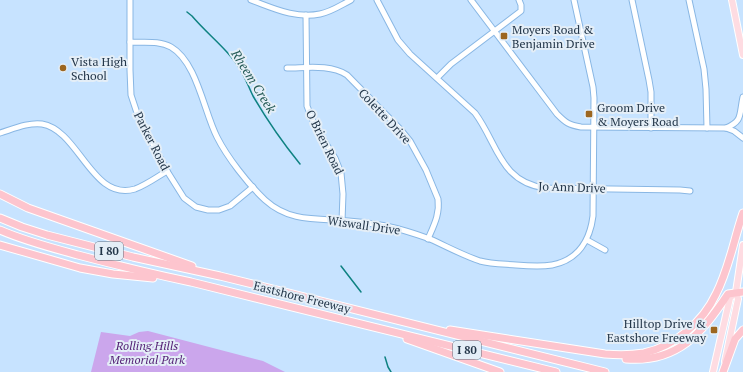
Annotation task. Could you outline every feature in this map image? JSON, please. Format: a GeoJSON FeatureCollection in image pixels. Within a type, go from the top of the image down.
{"type":"FeatureCollection","features":[{"type":"Feature","properties":{"kind":"highway"},"geometry":{"type":"LineString","coordinates":[[0,194],[28,208],[220,276]]}},
{"type":"Feature","properties":{"kind":"highway"},"geometry":{"type":"LineString","coordinates":[[594,352],[622,355],[646,352],[670,343],[692,327],[705,312],[716,295],[724,275],[743,212]]}},
{"type":"Feature","properties":{"kind":"highway","name":"Eastshore Freeway"},"geometry":{"type":"LineString","coordinates":[[0,218],[54,237],[133,257],[220,276],[604,372]]}},
{"type":"Feature","properties":{"kind":"highway","name":"Eastshore Freeway"},"geometry":{"type":"LineString","coordinates":[[0,230],[17,238],[132,270],[191,282],[556,372]]}},
{"type":"Feature","properties":{"kind":"highway"},"geometry":{"type":"LineString","coordinates":[[0,245],[80,268],[114,274],[191,282]]}},
{"type":"Feature","properties":{"kind":"highway"},"geometry":{"type":"LineString","coordinates":[[424,327],[476,333],[622,358],[648,358],[669,353],[682,346],[698,334],[712,318],[728,294],[739,292]]}},
{"type":"Feature","properties":{"kind":"highway"},"geometry":{"type":"LineString","coordinates":[[379,328],[437,351],[500,372]]}},
{"type":"Feature","properties":{"kind":"highway"},"geometry":{"type":"LineString","coordinates":[[723,372],[735,339],[743,330]]}},
{"type":"Feature","properties":{"kind":"main road"},"geometry":{"type":"LineString","coordinates":[[732,0],[742,30],[743,55]]}},
{"type":"Feature","properties":{"kind":"main road"},"geometry":{"type":"LineString","coordinates":[[723,372],[738,299],[743,245]]}},
{"type":"Feature","properties":{"kind":"main road"},"geometry":{"type":"LineString","coordinates":[[714,370],[730,298],[739,292]]}},
{"type":"Feature","properties":{"kind":"street","name":"Parker Road"},"geometry":{"type":"LineString","coordinates":[[130,0],[130,70],[132,95],[138,116],[167,171],[184,198],[196,207],[208,210],[219,210],[230,206],[253,187]]}},
{"type":"Feature","properties":{"kind":"street"},"geometry":{"type":"LineString","coordinates":[[251,0],[288,13],[306,15],[321,14],[351,0]]}},
{"type":"Feature","properties":{"kind":"street","name":"Jo Ann Drive"},"geometry":{"type":"LineString","coordinates":[[377,0],[398,40],[410,54],[475,113],[482,121],[504,164],[514,176],[525,183],[534,187],[690,191]]}},
{"type":"Feature","properties":{"kind":"street"},"geometry":{"type":"LineString","coordinates":[[471,0],[557,114],[565,122],[576,126],[726,128],[739,122],[743,97]]}},
{"type":"Feature","properties":{"kind":"street"},"geometry":{"type":"LineString","coordinates":[[437,78],[451,64],[522,11],[519,0]]}},
{"type":"Feature","properties":{"kind":"street","name":"Wiswall Drive"},"geometry":{"type":"LineString","coordinates":[[130,42],[159,43],[170,47],[183,57],[190,68],[217,137],[228,156],[265,200],[278,210],[301,218],[385,226],[428,239],[481,261],[525,266],[552,265],[573,256],[587,240],[592,228],[594,127],[593,87],[574,0]]}},
{"type":"Feature","properties":{"kind":"street"},"geometry":{"type":"LineString","coordinates":[[632,0],[649,80],[651,128]]}},
{"type":"Feature","properties":{"kind":"street"},"geometry":{"type":"LineString","coordinates":[[689,0],[704,69],[707,128]]}},
{"type":"Feature","properties":{"kind":"street","name":"O Brien Road"},"geometry":{"type":"LineString","coordinates":[[306,15],[307,106],[310,116],[335,158],[341,173],[343,194],[342,221]]}},
{"type":"Feature","properties":{"kind":"street","name":"Colette Drive"},"geometry":{"type":"LineString","coordinates":[[287,68],[332,68],[340,70],[347,75],[401,130],[410,141],[438,199],[438,215],[428,239]]}},
{"type":"Feature","properties":{"kind":"street"},"geometry":{"type":"LineString","coordinates":[[0,133],[32,124],[48,125],[61,134],[102,182],[115,189],[124,191],[135,189],[167,171]]}},
{"type":"Feature","properties":{"kind":"street"},"geometry":{"type":"LineString","coordinates":[[726,128],[734,131],[743,138]]}},
{"type":"Feature","properties":{"kind":"street"},"geometry":{"type":"LineString","coordinates":[[587,240],[605,250]]}},
{"type":"Feature","properties":{"kind":"green space","name":"Rolling Hills Memorial Park"},"geometry":{"type":"Polygon","coordinates":[[[148,331],[263,361],[285,372],[91,372],[101,332],[130,336],[139,332],[148,331]]]}},
{"type":"Feature","properties":{"kind":"waterway","name":"Rheem Creek"},"geometry":{"type":"LineString","coordinates":[[187,12],[231,56],[264,114],[281,140],[300,164]]}},
{"type":"Feature","properties":{"kind":"waterway","name":"Rheem Creek"},"geometry":{"type":"LineString","coordinates":[[341,266],[361,292]]}},
{"type":"Feature","properties":{"kind":"waterway","name":"Rheem Creek"},"geometry":{"type":"LineString","coordinates":[[385,357],[391,372]]}},
{"type":"Feature","properties":{"kind":"place","name":"Moyers Road & Benjamin Drive"},"geometry":{"type":"Point","coordinates":[504,36]}},
{"type":"Feature","properties":{"kind":"place","name":"Vista High School"},"geometry":{"type":"Point","coordinates":[63,68]}},
{"type":"Feature","properties":{"kind":"place","name":"Groom Drive & Moyers Road"},"geometry":{"type":"Point","coordinates":[589,114]}},
{"type":"Feature","properties":{"kind":"place","name":"Hilltop Drive & Eastshore Freeway"},"geometry":{"type":"Point","coordinates":[714,330]}}]}
